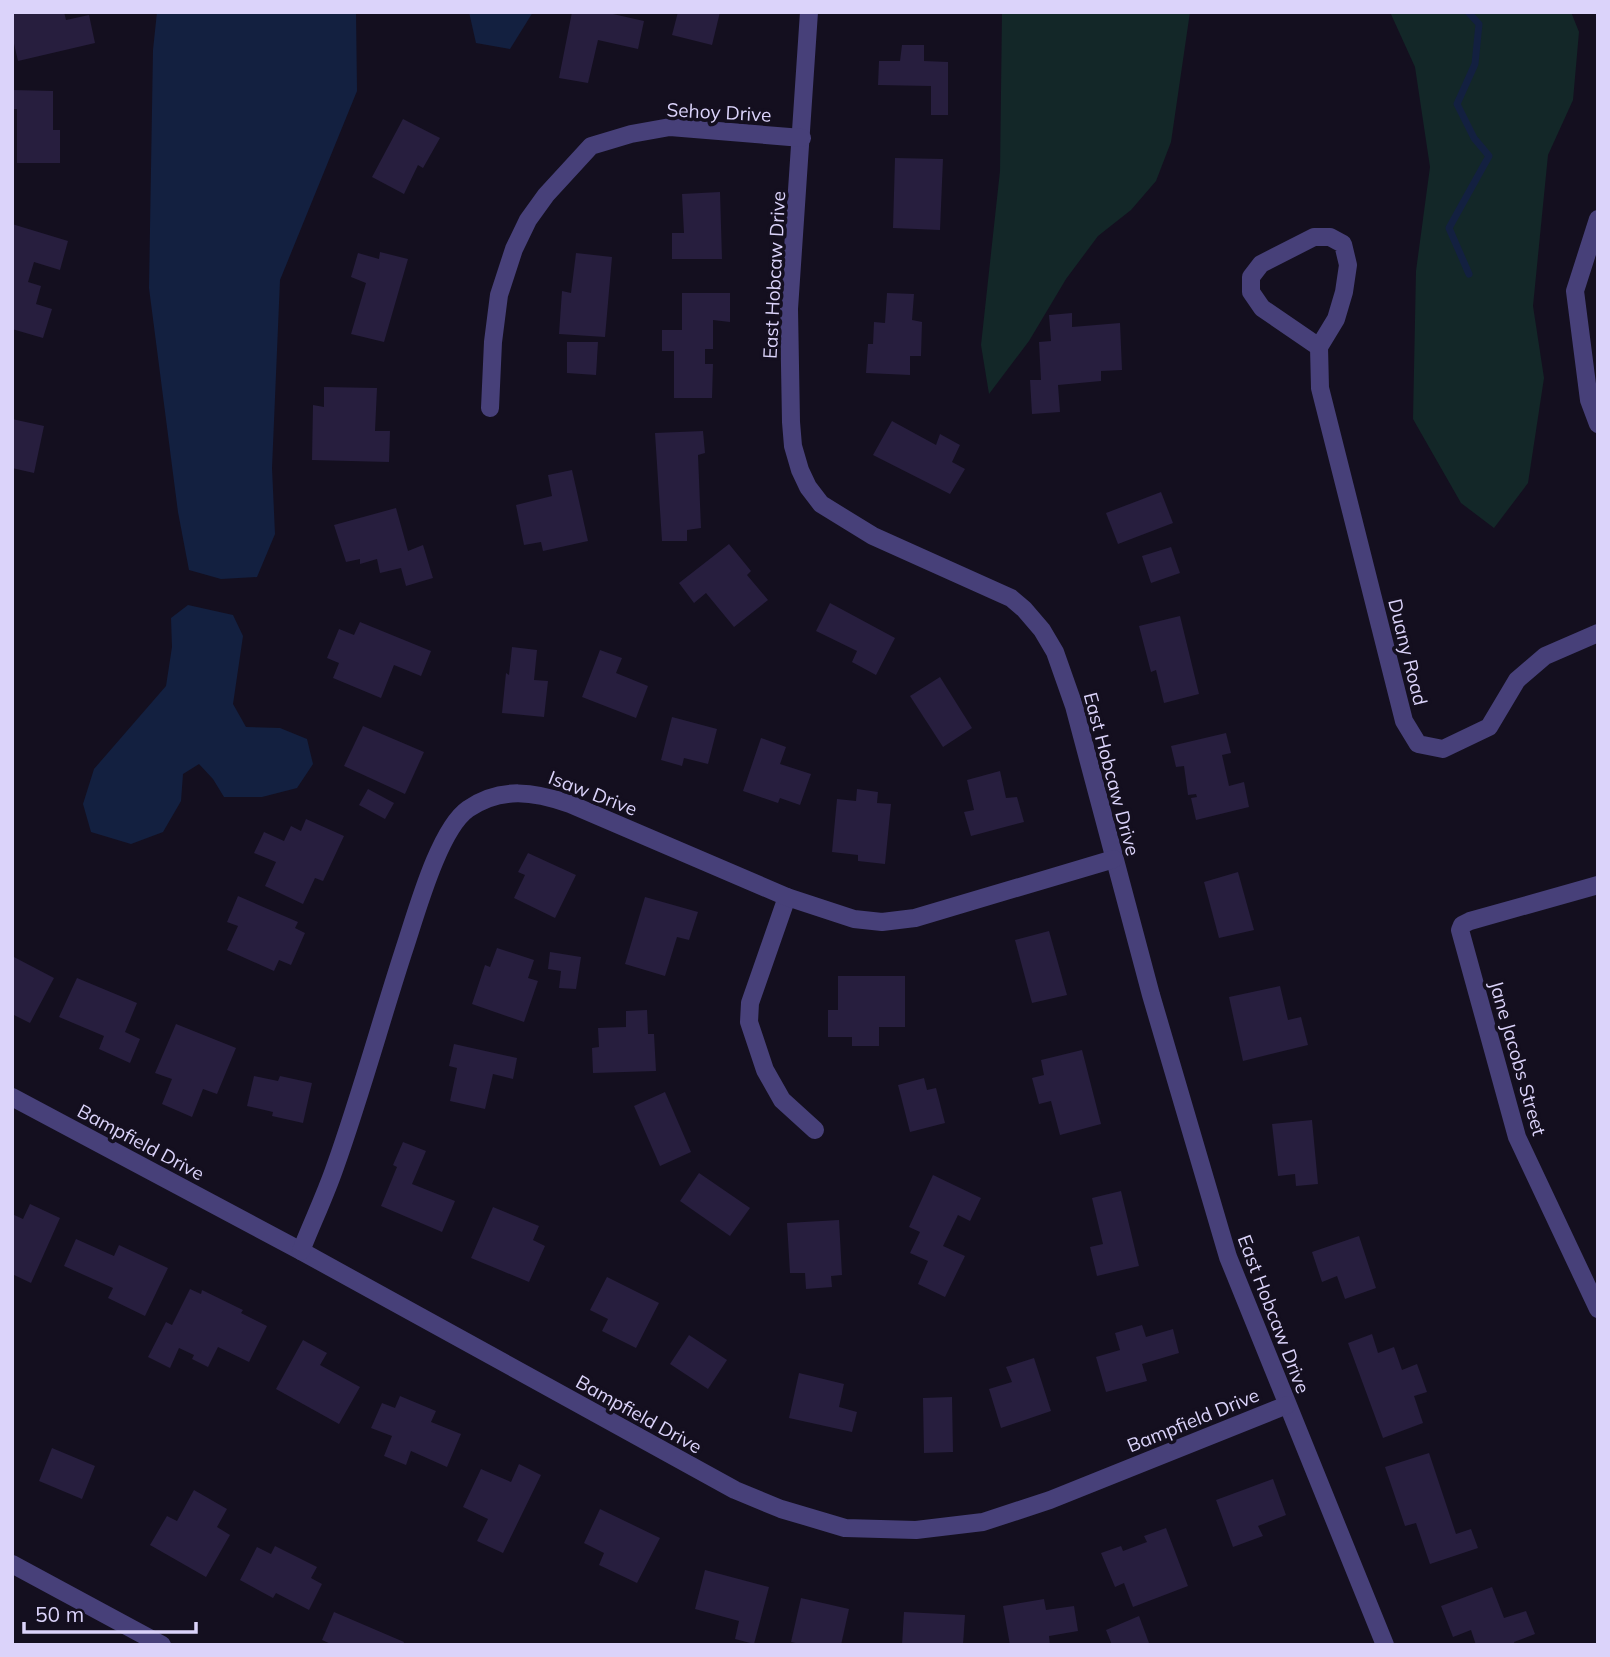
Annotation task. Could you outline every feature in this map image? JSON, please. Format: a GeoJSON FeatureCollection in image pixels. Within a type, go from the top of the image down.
{"type":"FeatureCollection","features":[{"type":"Feature","properties":{"kind":"street","name":"East Hobcaw Drive"},"geometry":{"type":"LineString","coordinates":[[809,12],[789,309],[791,422],[793,446],[800,470],[807,487],[821,504],[873,536],[1011,598],[1042,630],[1055,652],[1074,706],[1114,859],[1228,1257],[1385,1645]]}},
{"type":"Feature","properties":{"kind":"street","name":"Sehoy Drive"},"geometry":{"type":"LineString","coordinates":[[490,408],[499,295],[514,248],[528,220],[546,195],[591,146],[631,134],[670,127],[802,138]]}},
{"type":"Feature","properties":{"kind":"street"},"geometry":{"type":"LineString","coordinates":[[1598,219],[1575,291],[1589,400],[1598,424]]}},
{"type":"Feature","properties":{"kind":"street"},"geometry":{"type":"LineString","coordinates":[[1314,237],[1330,237],[1343,244],[1348,265],[1345,292],[1336,319],[1319,347],[1262,308],[1251,292],[1251,276],[1261,264],[1314,237]]}},
{"type":"Feature","properties":{"kind":"street","name":"Duany Road"},"geometry":{"type":"LineString","coordinates":[[1319,347],[1323,402],[1404,721],[1418,744],[1443,749],[1489,727],[1517,680],[1545,656],[1598,633]]}},
{"type":"Feature","properties":{"kind":"street","name":"Isaw Drive"},"geometry":{"type":"LineString","coordinates":[[301,1251],[335,1168],[426,885],[449,832],[466,810],[491,797],[511,792],[541,794],[787,897],[854,919],[882,922],[915,918],[1114,859]]}},
{"type":"Feature","properties":{"kind":"street","name":"Jane Jacobs Street"},"geometry":{"type":"LineString","coordinates":[[1598,885],[1470,921],[1462,925],[1460,930],[1517,1137],[1598,1309]]}},
{"type":"Feature","properties":{"kind":"street"},"geometry":{"type":"LineString","coordinates":[[787,897],[750,1003],[749,1022],[765,1070],[782,1100],[815,1130]]}},
{"type":"Feature","properties":{"kind":"street","name":"Bampfield Drive"},"geometry":{"type":"LineString","coordinates":[[12,1097],[301,1251],[735,1490],[781,1509],[845,1528],[916,1530],[983,1522],[1050,1500],[1287,1405]]}},
{"type":"Feature","properties":{"kind":"street"},"geometry":{"type":"LineString","coordinates":[[12,1564],[162,1645]]}},
{"type":"Feature","properties":{"kind":"green space"},"geometry":{"type":"Polygon","coordinates":[[[1002,12],[1190,12],[1171,142],[1156,181],[1131,210],[1098,236],[1066,279],[1029,341],[989,394],[981,345],[1000,171],[1002,12]]]}},
{"type":"Feature","properties":{"kind":"green space"},"geometry":{"type":"Polygon","coordinates":[[[1390,12],[1571,12],[1579,32],[1573,100],[1548,155],[1533,306],[1544,378],[1528,483],[1494,528],[1461,503],[1413,419],[1416,271],[1430,167],[1415,67],[1390,12]]]}},
{"type":"Feature","properties":{"kind":"water"},"geometry":{"type":"Polygon","coordinates":[[[157,12],[356,12],[357,91],[280,280],[272,468],[275,534],[257,577],[221,579],[189,570],[178,512],[149,288],[153,50],[157,12]]]}},
{"type":"Feature","properties":{"kind":"water"},"geometry":{"type":"Polygon","coordinates":[[[469,12],[533,12],[510,49],[476,43],[469,12]]]}},
{"type":"Feature","properties":{"kind":"water"},"geometry":{"type":"Polygon","coordinates":[[[188,605],[233,615],[243,636],[233,704],[246,727],[280,728],[307,739],[313,764],[297,788],[262,797],[224,797],[213,779],[199,764],[183,774],[181,801],[163,832],[131,844],[91,832],[83,804],[94,769],[166,686],[172,647],[171,618],[188,605]]]}},
{"type":"Feature","properties":{"kind":"building"},"geometry":{"type":"Polygon","coordinates":[[[12,12],[64,12],[66,20],[89,15],[95,43],[18,61],[12,35],[12,12]]]}},
{"type":"Feature","properties":{"kind":"building"},"geometry":{"type":"Polygon","coordinates":[[[572,12],[604,12],[644,21],[638,49],[598,40],[588,83],[559,78],[572,12]]]}},
{"type":"Feature","properties":{"kind":"building"},"geometry":{"type":"Polygon","coordinates":[[[678,12],[720,12],[712,45],[672,35],[678,12]]]}},
{"type":"Feature","properties":{"kind":"building"},"geometry":{"type":"Polygon","coordinates":[[[902,45],[924,45],[924,61],[948,62],[948,115],[931,115],[931,86],[878,85],[879,61],[900,61],[902,45]]]}},
{"type":"Feature","properties":{"kind":"building"},"geometry":{"type":"Polygon","coordinates":[[[12,90],[53,91],[53,130],[60,130],[60,163],[17,163],[17,109],[12,109],[12,90]]]}},
{"type":"Feature","properties":{"kind":"building"},"geometry":{"type":"Polygon","coordinates":[[[403,119],[440,138],[423,168],[418,165],[404,194],[372,177],[403,119]]]}},
{"type":"Feature","properties":{"kind":"building"},"geometry":{"type":"Polygon","coordinates":[[[895,158],[943,159],[940,230],[893,228],[895,158]]]}},
{"type":"Feature","properties":{"kind":"building"},"geometry":{"type":"Polygon","coordinates":[[[720,192],[722,259],[672,259],[672,233],[684,233],[682,194],[720,192]]]}},
{"type":"Feature","properties":{"kind":"building"},"geometry":{"type":"Polygon","coordinates":[[[12,224],[68,241],[60,270],[34,262],[28,282],[41,286],[36,304],[52,309],[43,338],[12,329],[12,224]]]}},
{"type":"Feature","properties":{"kind":"building"},"geometry":{"type":"Polygon","coordinates":[[[380,252],[408,259],[384,342],[351,334],[366,283],[351,277],[358,253],[379,259],[380,252]]]}},
{"type":"Feature","properties":{"kind":"building"},"geometry":{"type":"Polygon","coordinates":[[[576,253],[612,257],[605,337],[559,334],[562,291],[571,293],[576,253]]]}},
{"type":"Feature","properties":{"kind":"building"},"geometry":{"type":"Polygon","coordinates":[[[682,293],[730,293],[730,322],[713,320],[713,349],[705,349],[705,364],[713,364],[712,398],[674,398],[674,351],[662,351],[662,330],[682,330],[682,293]]]}},
{"type":"Feature","properties":{"kind":"building"},"geometry":{"type":"Polygon","coordinates":[[[887,293],[914,294],[912,320],[922,322],[921,356],[910,356],[910,375],[866,373],[868,344],[873,344],[874,322],[885,323],[887,293]]]}},
{"type":"Feature","properties":{"kind":"building"},"geometry":{"type":"Polygon","coordinates":[[[1072,313],[1072,327],[1120,323],[1122,370],[1101,371],[1101,381],[1058,385],[1060,412],[1032,414],[1030,380],[1041,380],[1039,342],[1051,341],[1049,315],[1072,313]]]}},
{"type":"Feature","properties":{"kind":"building"},"geometry":{"type":"Polygon","coordinates":[[[567,342],[598,342],[596,375],[567,373],[567,342]]]}},
{"type":"Feature","properties":{"kind":"building"},"geometry":{"type":"Polygon","coordinates":[[[324,387],[377,388],[375,431],[390,431],[389,462],[312,460],[313,405],[324,407],[324,387]]]}},
{"type":"Feature","properties":{"kind":"building"},"geometry":{"type":"Polygon","coordinates":[[[12,419],[44,426],[34,473],[12,468],[12,419]]]}},
{"type":"Feature","properties":{"kind":"building"},"geometry":{"type":"Polygon","coordinates":[[[892,421],[936,445],[940,434],[960,445],[952,462],[965,469],[950,494],[873,455],[892,421]]]}},
{"type":"Feature","properties":{"kind":"building"},"geometry":{"type":"Polygon","coordinates":[[[703,431],[705,453],[698,455],[701,528],[687,530],[687,541],[662,541],[655,433],[703,431]]]}},
{"type":"Feature","properties":{"kind":"building"},"geometry":{"type":"Polygon","coordinates":[[[572,470],[588,541],[543,551],[541,542],[524,545],[516,505],[552,496],[548,475],[572,470]]]}},
{"type":"Feature","properties":{"kind":"building"},"geometry":{"type":"Polygon","coordinates":[[[1161,492],[1173,523],[1118,544],[1106,513],[1161,492]]]}},
{"type":"Feature","properties":{"kind":"building"},"geometry":{"type":"Polygon","coordinates":[[[396,508],[408,551],[423,545],[433,578],[406,586],[401,568],[380,573],[377,559],[360,564],[360,559],[346,562],[334,525],[396,508]]]}},
{"type":"Feature","properties":{"kind":"building"},"geometry":{"type":"Polygon","coordinates":[[[729,544],[751,571],[747,575],[768,600],[734,627],[706,593],[694,603],[679,583],[729,544]]]}},
{"type":"Feature","properties":{"kind":"building"},"geometry":{"type":"Polygon","coordinates":[[[1171,547],[1180,573],[1151,583],[1142,556],[1171,547]]]}},
{"type":"Feature","properties":{"kind":"building"},"geometry":{"type":"Polygon","coordinates":[[[830,603],[895,638],[876,675],[852,662],[857,651],[816,631],[830,603]]]}},
{"type":"Feature","properties":{"kind":"building"},"geometry":{"type":"Polygon","coordinates":[[[1180,616],[1199,694],[1164,703],[1156,670],[1151,672],[1139,626],[1180,616]]]}},
{"type":"Feature","properties":{"kind":"building"},"geometry":{"type":"Polygon","coordinates":[[[360,622],[431,651],[421,676],[394,665],[381,698],[333,678],[339,663],[327,658],[339,629],[354,635],[360,622]]]}},
{"type":"Feature","properties":{"kind":"building"},"geometry":{"type":"Polygon","coordinates":[[[512,647],[537,650],[534,680],[548,681],[544,717],[502,713],[512,647]]]}},
{"type":"Feature","properties":{"kind":"building"},"geometry":{"type":"Polygon","coordinates":[[[600,650],[622,658],[616,673],[648,686],[636,718],[582,697],[600,650]]]}},
{"type":"Feature","properties":{"kind":"building"},"geometry":{"type":"Polygon","coordinates":[[[940,677],[972,728],[943,747],[910,696],[940,677]]]}},
{"type":"Feature","properties":{"kind":"building"},"geometry":{"type":"Polygon","coordinates":[[[672,717],[717,729],[708,764],[684,758],[682,766],[661,760],[672,717]]]}},
{"type":"Feature","properties":{"kind":"building"},"geometry":{"type":"Polygon","coordinates":[[[363,726],[424,752],[405,794],[344,766],[363,726]]]}},
{"type":"Feature","properties":{"kind":"building"},"geometry":{"type":"Polygon","coordinates":[[[1226,733],[1231,753],[1222,755],[1229,786],[1244,782],[1249,807],[1196,820],[1191,798],[1197,797],[1196,794],[1188,795],[1184,766],[1176,767],[1171,746],[1226,733]]]}},
{"type":"Feature","properties":{"kind":"building"},"geometry":{"type":"Polygon","coordinates":[[[761,738],[786,747],[780,764],[811,774],[800,805],[780,798],[778,803],[743,791],[761,738]]]}},
{"type":"Feature","properties":{"kind":"building"},"geometry":{"type":"Polygon","coordinates":[[[1000,771],[1006,798],[1017,797],[1024,822],[971,836],[964,812],[974,810],[967,780],[1000,771]]]}},
{"type":"Feature","properties":{"kind":"building"},"geometry":{"type":"Polygon","coordinates":[[[368,789],[394,803],[385,819],[359,805],[368,789]]]}},
{"type":"Feature","properties":{"kind":"building"},"geometry":{"type":"Polygon","coordinates":[[[857,789],[878,792],[877,803],[891,804],[885,864],[858,861],[858,855],[832,852],[837,799],[856,801],[857,789]]]}},
{"type":"Feature","properties":{"kind":"building"},"geometry":{"type":"Polygon","coordinates":[[[306,819],[344,836],[323,881],[315,878],[303,904],[265,886],[276,862],[254,853],[264,832],[284,841],[291,826],[301,831],[306,819]]]}},
{"type":"Feature","properties":{"kind":"building"},"geometry":{"type":"Polygon","coordinates":[[[528,853],[576,875],[555,918],[514,898],[525,875],[518,872],[528,853]]]}},
{"type":"Feature","properties":{"kind":"building"},"geometry":{"type":"Polygon","coordinates":[[[1238,872],[1254,930],[1219,938],[1204,882],[1238,872]]]}},
{"type":"Feature","properties":{"kind":"building"},"geometry":{"type":"Polygon","coordinates":[[[238,896],[298,922],[295,928],[305,933],[291,965],[279,960],[274,971],[227,950],[238,926],[227,922],[238,896]]]}},
{"type":"Feature","properties":{"kind":"building"},"geometry":{"type":"Polygon","coordinates":[[[645,897],[698,912],[689,940],[677,937],[665,976],[625,964],[645,897]]]}},
{"type":"Feature","properties":{"kind":"building"},"geometry":{"type":"Polygon","coordinates":[[[1049,931],[1067,995],[1032,1003],[1015,940],[1049,931]]]}},
{"type":"Feature","properties":{"kind":"building"},"geometry":{"type":"Polygon","coordinates":[[[497,948],[534,960],[528,978],[538,981],[524,1022],[472,1004],[485,965],[490,967],[497,948]]]}},
{"type":"Feature","properties":{"kind":"building"},"geometry":{"type":"Polygon","coordinates":[[[550,952],[581,957],[576,989],[559,988],[561,971],[548,969],[550,952]]]}},
{"type":"Feature","properties":{"kind":"building"},"geometry":{"type":"Polygon","coordinates":[[[12,956],[54,978],[30,1023],[12,1014],[12,956]]]}},
{"type":"Feature","properties":{"kind":"building"},"geometry":{"type":"Polygon","coordinates":[[[838,976],[905,976],[905,1027],[879,1027],[879,1046],[852,1046],[852,1037],[828,1037],[828,1010],[838,1010],[838,976]]]}},
{"type":"Feature","properties":{"kind":"building"},"geometry":{"type":"Polygon","coordinates":[[[77,978],[137,1003],[125,1032],[140,1039],[130,1063],[99,1049],[104,1036],[59,1017],[77,978]]]}},
{"type":"Feature","properties":{"kind":"building"},"geometry":{"type":"Polygon","coordinates":[[[1280,986],[1288,1020],[1301,1017],[1308,1045],[1243,1061],[1229,997],[1280,986]]]}},
{"type":"Feature","properties":{"kind":"building"},"geometry":{"type":"Polygon","coordinates":[[[647,1010],[648,1034],[654,1034],[656,1071],[593,1073],[592,1048],[599,1047],[598,1028],[626,1027],[626,1011],[647,1010]]]}},
{"type":"Feature","properties":{"kind":"building"},"geometry":{"type":"Polygon","coordinates":[[[176,1024],[236,1048],[217,1094],[203,1089],[192,1117],[162,1104],[172,1079],[155,1073],[176,1024]]]}},
{"type":"Feature","properties":{"kind":"building"},"geometry":{"type":"Polygon","coordinates":[[[454,1044],[517,1058],[513,1079],[493,1074],[485,1109],[450,1101],[457,1068],[449,1066],[454,1044]]]}},
{"type":"Feature","properties":{"kind":"building"},"geometry":{"type":"Polygon","coordinates":[[[1082,1050],[1101,1124],[1060,1135],[1051,1101],[1039,1104],[1032,1078],[1044,1075],[1041,1060],[1082,1050]]]}},
{"type":"Feature","properties":{"kind":"building"},"geometry":{"type":"Polygon","coordinates":[[[254,1076],[278,1081],[280,1076],[312,1083],[303,1123],[272,1116],[273,1112],[247,1106],[254,1076]]]}},
{"type":"Feature","properties":{"kind":"building"},"geometry":{"type":"Polygon","coordinates":[[[924,1078],[927,1090],[936,1088],[945,1123],[910,1132],[898,1085],[924,1078]]]}},
{"type":"Feature","properties":{"kind":"building"},"geometry":{"type":"Polygon","coordinates":[[[665,1092],[691,1152],[660,1166],[634,1106],[665,1092]]]}},
{"type":"Feature","properties":{"kind":"building"},"geometry":{"type":"Polygon","coordinates":[[[1312,1120],[1318,1184],[1296,1186],[1295,1174],[1278,1176],[1272,1124],[1312,1120]]]}},
{"type":"Feature","properties":{"kind":"building"},"geometry":{"type":"Polygon","coordinates":[[[403,1142],[426,1151],[412,1184],[455,1201],[442,1232],[381,1206],[397,1167],[393,1165],[403,1142]]]}},
{"type":"Feature","properties":{"kind":"building"},"geometry":{"type":"Polygon","coordinates":[[[699,1173],[750,1208],[730,1236],[680,1201],[699,1173]]]}},
{"type":"Feature","properties":{"kind":"building"},"geometry":{"type":"Polygon","coordinates":[[[933,1175],[981,1198],[970,1221],[958,1215],[943,1246],[965,1256],[945,1297],[918,1284],[928,1261],[910,1253],[920,1232],[909,1227],[933,1175]]]}},
{"type":"Feature","properties":{"kind":"building"},"geometry":{"type":"Polygon","coordinates":[[[1121,1191],[1139,1266],[1097,1276],[1090,1247],[1103,1244],[1092,1198],[1121,1191]]]}},
{"type":"Feature","properties":{"kind":"building"},"geometry":{"type":"Polygon","coordinates":[[[30,1204],[60,1218],[31,1283],[12,1274],[12,1214],[23,1219],[30,1204]]]}},
{"type":"Feature","properties":{"kind":"building"},"geometry":{"type":"Polygon","coordinates":[[[493,1207],[539,1226],[533,1240],[545,1246],[529,1282],[471,1258],[493,1207]]]}},
{"type":"Feature","properties":{"kind":"building"},"geometry":{"type":"Polygon","coordinates":[[[839,1220],[842,1275],[831,1276],[832,1287],[806,1289],[805,1273],[790,1273],[787,1223],[839,1220]]]}},
{"type":"Feature","properties":{"kind":"building"},"geometry":{"type":"Polygon","coordinates":[[[1359,1236],[1376,1288],[1345,1299],[1337,1276],[1322,1282],[1312,1252],[1359,1236]]]}},
{"type":"Feature","properties":{"kind":"building"},"geometry":{"type":"Polygon","coordinates":[[[76,1239],[114,1256],[119,1245],[168,1268],[145,1316],[108,1298],[113,1288],[64,1266],[76,1239]]]}},
{"type":"Feature","properties":{"kind":"building"},"geometry":{"type":"Polygon","coordinates":[[[607,1277],[659,1303],[636,1348],[602,1331],[608,1319],[590,1310],[607,1277]]]}},
{"type":"Feature","properties":{"kind":"building"},"geometry":{"type":"Polygon","coordinates":[[[190,1289],[201,1294],[202,1290],[243,1310],[241,1313],[267,1326],[249,1362],[218,1347],[208,1367],[192,1359],[194,1355],[179,1348],[170,1368],[148,1357],[166,1322],[172,1325],[190,1289]]]}},
{"type":"Feature","properties":{"kind":"building"},"geometry":{"type":"Polygon","coordinates":[[[1142,1325],[1146,1337],[1173,1329],[1179,1353],[1142,1364],[1147,1381],[1106,1392],[1096,1357],[1120,1350],[1115,1333],[1142,1325]]]}},
{"type":"Feature","properties":{"kind":"building"},"geometry":{"type":"Polygon","coordinates":[[[1372,1334],[1378,1353],[1394,1347],[1402,1370],[1417,1364],[1427,1392],[1414,1396],[1423,1423],[1383,1438],[1348,1343],[1372,1334]]]}},
{"type":"Feature","properties":{"kind":"building"},"geometry":{"type":"Polygon","coordinates":[[[689,1335],[727,1360],[708,1389],[670,1364],[689,1335]]]}},
{"type":"Feature","properties":{"kind":"building"},"geometry":{"type":"Polygon","coordinates":[[[303,1340],[327,1353],[320,1365],[360,1387],[339,1424],[276,1389],[303,1340]]]}},
{"type":"Feature","properties":{"kind":"building"},"geometry":{"type":"Polygon","coordinates":[[[1034,1358],[1051,1411],[1001,1428],[989,1389],[1012,1382],[1006,1367],[1034,1358]]]}},
{"type":"Feature","properties":{"kind":"building"},"geometry":{"type":"Polygon","coordinates":[[[799,1373],[844,1384],[839,1407],[857,1412],[852,1432],[789,1418],[799,1373]]]}},
{"type":"Feature","properties":{"kind":"building"},"geometry":{"type":"Polygon","coordinates":[[[400,1396],[436,1411],[431,1422],[461,1434],[447,1467],[411,1451],[406,1465],[384,1456],[392,1436],[371,1428],[382,1403],[395,1408],[400,1396]]]}},
{"type":"Feature","properties":{"kind":"building"},"geometry":{"type":"Polygon","coordinates":[[[952,1397],[953,1452],[924,1453],[923,1398],[952,1397]]]}},
{"type":"Feature","properties":{"kind":"building"},"geometry":{"type":"Polygon","coordinates":[[[52,1448],[95,1466],[82,1499],[39,1481],[52,1448]]]}},
{"type":"Feature","properties":{"kind":"building"},"geometry":{"type":"Polygon","coordinates":[[[1429,1453],[1456,1534],[1471,1529],[1478,1548],[1430,1564],[1416,1523],[1405,1526],[1385,1467],[1429,1453]]]}},
{"type":"Feature","properties":{"kind":"building"},"geometry":{"type":"Polygon","coordinates":[[[519,1464],[541,1475],[503,1553],[477,1541],[488,1519],[463,1507],[481,1469],[511,1482],[519,1464]]]}},
{"type":"Feature","properties":{"kind":"building"},"geometry":{"type":"Polygon","coordinates":[[[1273,1479],[1286,1515],[1258,1526],[1263,1536],[1233,1547],[1216,1500],[1273,1479]]]}},
{"type":"Feature","properties":{"kind":"building"},"geometry":{"type":"Polygon","coordinates":[[[194,1490],[227,1509],[217,1527],[230,1535],[206,1577],[150,1545],[167,1516],[177,1521],[194,1490]]]}},
{"type":"Feature","properties":{"kind":"building"},"geometry":{"type":"Polygon","coordinates":[[[600,1509],[660,1538],[637,1583],[599,1565],[604,1553],[584,1543],[600,1509]]]}},
{"type":"Feature","properties":{"kind":"building"},"geometry":{"type":"Polygon","coordinates":[[[1166,1528],[1188,1586],[1133,1607],[1124,1583],[1115,1587],[1101,1553],[1121,1546],[1123,1551],[1147,1542],[1144,1536],[1166,1528]]]}},
{"type":"Feature","properties":{"kind":"building"},"geometry":{"type":"Polygon","coordinates":[[[275,1546],[317,1567],[311,1578],[322,1584],[309,1610],[276,1593],[273,1598],[240,1580],[257,1547],[271,1554],[275,1546]]]}},
{"type":"Feature","properties":{"kind":"building"},"geometry":{"type":"Polygon","coordinates":[[[705,1570],[769,1587],[754,1644],[735,1639],[739,1621],[695,1609],[705,1570]]]}},
{"type":"Feature","properties":{"kind":"building"},"geometry":{"type":"Polygon","coordinates":[[[1492,1587],[1504,1618],[1526,1611],[1535,1634],[1514,1642],[1515,1645],[1476,1645],[1471,1630],[1453,1637],[1441,1606],[1492,1587]]]}},
{"type":"Feature","properties":{"kind":"building"},"geometry":{"type":"Polygon","coordinates":[[[801,1598],[849,1609],[841,1645],[805,1645],[791,1642],[801,1598]]]}},
{"type":"Feature","properties":{"kind":"building"},"geometry":{"type":"Polygon","coordinates":[[[1044,1599],[1046,1610],[1074,1606],[1078,1631],[1049,1636],[1050,1645],[1010,1645],[1003,1606],[1044,1599]]]}},
{"type":"Feature","properties":{"kind":"building"},"geometry":{"type":"Polygon","coordinates":[[[334,1612],[404,1642],[403,1645],[333,1645],[322,1640],[334,1612]]]}},
{"type":"Feature","properties":{"kind":"building"},"geometry":{"type":"Polygon","coordinates":[[[904,1612],[965,1615],[963,1645],[902,1645],[904,1612]]]}},
{"type":"Feature","properties":{"kind":"building"},"geometry":{"type":"Polygon","coordinates":[[[1139,1616],[1149,1643],[1112,1645],[1106,1630],[1139,1616]]]}},
{"type":"Feature","properties":{"kind":"waterway"},"geometry":{"type":"LineString","coordinates":[[1468,12],[1479,24],[1475,64],[1457,104],[1474,138],[1489,156],[1449,228],[1469,274]]}}]}
